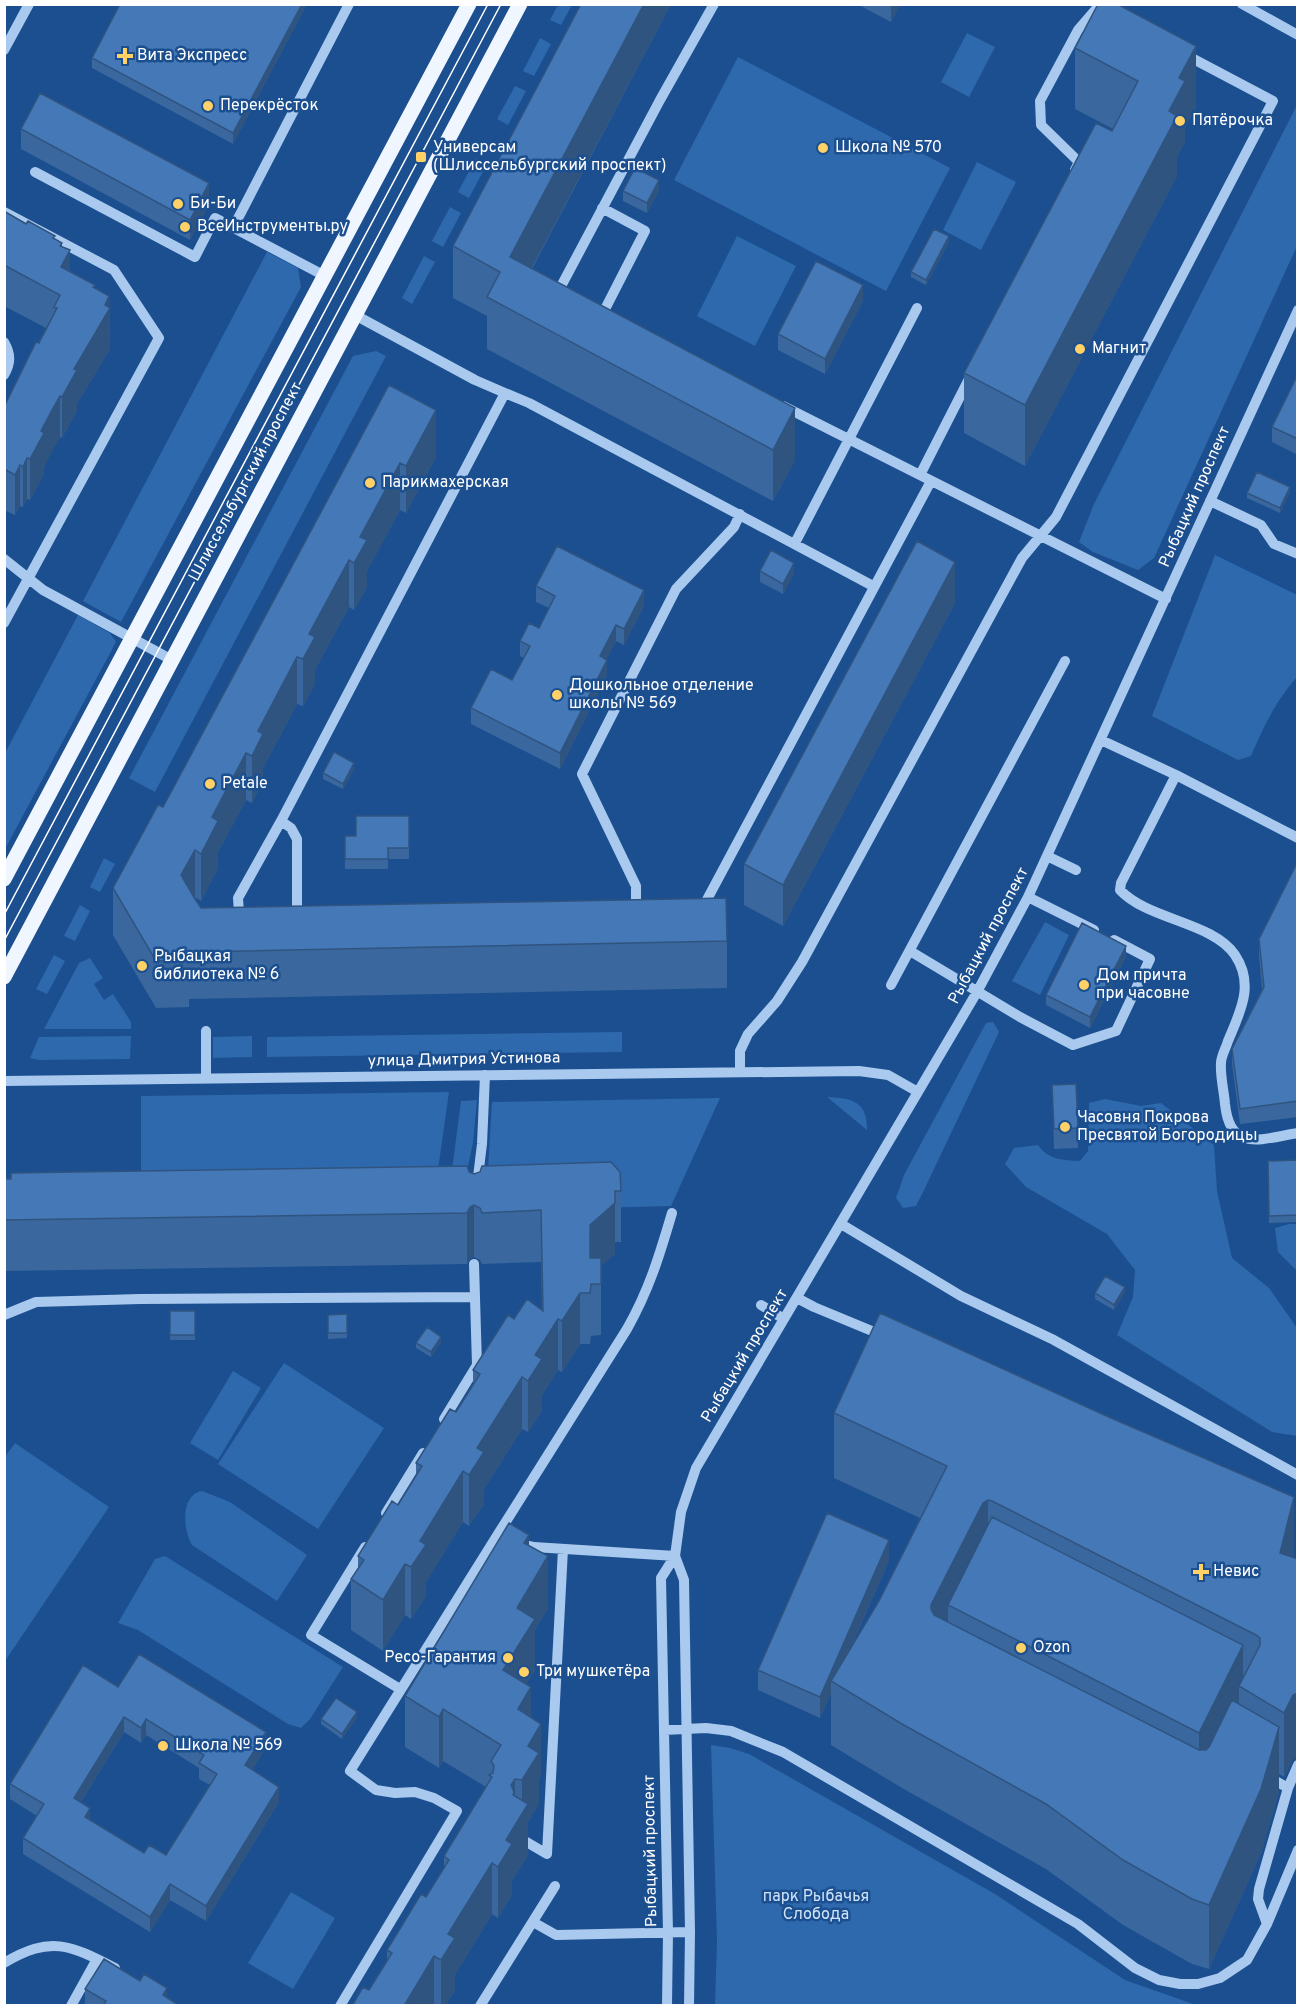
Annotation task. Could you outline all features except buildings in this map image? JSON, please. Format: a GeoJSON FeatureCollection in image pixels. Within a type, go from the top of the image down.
{"type":"FeatureCollection","features":[{"type":"Feature","properties":{"kind":"main road","name":"Шлиссельбургский проспект"},"geometry":{"type":"LineString","coordinates":[[4,879],[469,4]]}},
{"type":"Feature","properties":{"kind":"main road","name":"Шлиссельбургский проспект"},"geometry":{"type":"LineString","coordinates":[[4,977],[520,4]]}},
{"type":"Feature","properties":{"kind":"street"},"geometry":{"type":"LineString","coordinates":[[4,50],[29,4]]}},
{"type":"Feature","properties":{"kind":"street"},"geometry":{"type":"LineString","coordinates":[[234,228],[349,4]]}},
{"type":"Feature","properties":{"kind":"street"},"geometry":{"type":"LineString","coordinates":[[575,302],[558,292],[714,4]]}},
{"type":"Feature","properties":{"kind":"street"},"geometry":{"type":"LineString","coordinates":[[1242,4],[1298,35]]}},
{"type":"Feature","properties":{"kind":"street"},"geometry":{"type":"LineString","coordinates":[[1069,181],[1079,162],[1041,124],[1040,102],[1078,30],[1097,8],[1114,17]]}},
{"type":"Feature","properties":{"kind":"street"},"geometry":{"type":"LineString","coordinates":[[740,1072],[740,1051],[748,1034],[777,1001],[802,962],[1022,558],[1056,517],[1273,101],[1173,48]]}},
{"type":"Feature","properties":{"kind":"street"},"geometry":{"type":"LineString","coordinates":[[34,172],[195,257],[216,218],[325,276]]}},
{"type":"Feature","properties":{"kind":"street"},"geometry":{"type":"LineString","coordinates":[[602,208],[645,231],[602,316]]}},
{"type":"Feature","properties":{"kind":"street"},"geometry":{"type":"LineString","coordinates":[[4,212],[114,270],[159,338],[4,622]]}},
{"type":"Feature","properties":{"kind":"street"},"geometry":{"type":"LineString","coordinates":[[795,543],[917,308]]}},
{"type":"Feature","properties":{"kind":"street","name":"Рыбацкий проспект"},"geometry":{"type":"LineString","coordinates":[[667,2006],[668,1934],[661,1578],[675,1556],[681,1512],[696,1468],[977,992],[1028,897],[1298,310]]}},
{"type":"Feature","properties":{"kind":"street"},"geometry":{"type":"LineString","coordinates":[[355,315],[475,380],[529,403],[873,586]]}},
{"type":"Feature","properties":{"kind":"street"},"geometry":{"type":"LineString","coordinates":[[4,342],[10,351],[9,366],[4,375]]}},
{"type":"Feature","properties":{"kind":"street"},"geometry":{"type":"LineString","coordinates":[[920,475],[976,364]]}},
{"type":"Feature","properties":{"kind":"street"},"geometry":{"type":"LineString","coordinates":[[262,913],[239,913],[238,898],[281,821],[505,393]]}},
{"type":"Feature","properties":{"kind":"street"},"geometry":{"type":"LineString","coordinates":[[777,404],[1166,599]]}},
{"type":"Feature","properties":{"kind":"street"},"geometry":{"type":"LineString","coordinates":[[692,907],[703,907],[931,481]]}},
{"type":"Feature","properties":{"kind":"street"},"geometry":{"type":"LineString","coordinates":[[1210,501],[1262,525],[1274,544],[1298,554]]}},
{"type":"Feature","properties":{"kind":"street"},"geometry":{"type":"LineString","coordinates":[[636,908],[636,886],[582,774],[676,589],[734,527],[740,514]]}},
{"type":"Feature","properties":{"kind":"street"},"geometry":{"type":"LineString","coordinates":[[4,559],[43,590],[172,660]]}},
{"type":"Feature","properties":{"kind":"street"},"geometry":{"type":"LineString","coordinates":[[891,985],[1065,661]]}},
{"type":"Feature","properties":{"kind":"street"},"geometry":{"type":"LineString","coordinates":[[1101,740],[1176,775],[1298,838]]}},
{"type":"Feature","properties":{"kind":"street"},"geometry":{"type":"LineString","coordinates":[[1176,775],[1121,883],[1120,891],[1136,902],[1225,943],[1236,956],[1247,988],[1245,1002],[1221,1063],[1228,1124],[1235,1135],[1246,1138],[1257,1139],[1298,1133]]}},
{"type":"Feature","properties":{"kind":"street"},"geometry":{"type":"LineString","coordinates":[[281,821],[291,828],[297,839],[297,912]]}},
{"type":"Feature","properties":{"kind":"street"},"geometry":{"type":"LineString","coordinates":[[1047,856],[1076,870]]}},
{"type":"Feature","properties":{"kind":"street"},"geometry":{"type":"LineString","coordinates":[[910,951],[1028,1022],[1073,1045],[1116,1031],[1150,959],[1028,897]]}},
{"type":"Feature","properties":{"kind":"street"},"geometry":{"type":"LineString","coordinates":[[286,912],[320,912]]}},
{"type":"Feature","properties":{"kind":"street"},"geometry":{"type":"LineString","coordinates":[[206,1031],[207,1079]]}},
{"type":"Feature","properties":{"kind":"street","name":"улица Дмитрия Устинова"},"geometry":{"type":"LineString","coordinates":[[4,1081],[859,1071],[888,1075],[918,1092]]}},
{"type":"Feature","properties":{"kind":"street"},"geometry":{"type":"LineString","coordinates":[[476,1194],[482,1144],[485,1075]]}},
{"type":"Feature","properties":{"kind":"street"},"geometry":{"type":"LineString","coordinates":[[340,2006],[462,1812],[434,1798],[415,1792],[395,1793],[376,1790],[350,1771],[645,1298],[672,1213]]}},
{"type":"Feature","properties":{"kind":"street"},"geometry":{"type":"LineString","coordinates":[[841,1224],[961,1296],[1054,1340],[1298,1475]]}},
{"type":"Feature","properties":{"kind":"street"},"geometry":{"type":"LineString","coordinates":[[440,1425],[477,1365],[474,1264]]}},
{"type":"Feature","properties":{"kind":"street"},"geometry":{"type":"LineString","coordinates":[[4,1315],[36,1302],[475,1297]]}},
{"type":"Feature","properties":{"kind":"street"},"geometry":{"type":"LineString","coordinates":[[797,1298],[891,1338]]}},
{"type":"Feature","properties":{"kind":"street"},"geometry":{"type":"LineString","coordinates":[[762,1305],[784,1318]]}},
{"type":"Feature","properties":{"kind":"street"},"geometry":{"type":"LineString","coordinates":[[379,1525],[428,1445]]}},
{"type":"Feature","properties":{"kind":"street"},"geometry":{"type":"LineString","coordinates":[[500,1531],[514,1543],[534,1547],[675,1556]]}},
{"type":"Feature","properties":{"kind":"street"},"geometry":{"type":"LineString","coordinates":[[373,1535],[311,1635],[400,1689]]}},
{"type":"Feature","properties":{"kind":"street"},"geometry":{"type":"LineString","coordinates":[[518,1837],[547,1854],[563,1549]]}},
{"type":"Feature","properties":{"kind":"street","name":"Рыбацкий проспект"},"geometry":{"type":"LineString","coordinates":[[675,1556],[684,1580],[690,1932],[689,2006]]}},
{"type":"Feature","properties":{"kind":"street"},"geometry":{"type":"LineString","coordinates":[[664,1730],[731,1731],[783,1752],[1078,1924],[1135,1968],[1159,1980],[1180,1984],[1198,1984],[1220,1978],[1247,1960],[1267,1924],[1298,1850]]}},
{"type":"Feature","properties":{"kind":"street"},"geometry":{"type":"LineString","coordinates":[[1267,1924],[1258,1899],[1259,1889],[1288,1788],[1298,1765]]}},
{"type":"Feature","properties":{"kind":"street"},"geometry":{"type":"LineString","coordinates":[[1253,1768],[1288,1788]]}},
{"type":"Feature","properties":{"kind":"street"},"geometry":{"type":"LineString","coordinates":[[480,2006],[555,1886]]}},
{"type":"Feature","properties":{"kind":"street"},"geometry":{"type":"LineString","coordinates":[[533,1922],[556,1935],[690,1932]]}},
{"type":"Feature","properties":{"kind":"street"},"geometry":{"type":"LineString","coordinates":[[4,1963],[38,1947],[56,1945],[97,1959],[124,1973]]}},
{"type":"Feature","properties":{"kind":"street"},"geometry":{"type":"LineString","coordinates":[[71,2006],[97,1959]]}},
{"type":"Feature","properties":{"kind":"green space"},"geometry":{"type":"Polygon","coordinates":[[[558,5],[572,5],[561,25],[550,20],[558,5]]]}},
{"type":"Feature","properties":{"kind":"green space"},"geometry":{"type":"Polygon","coordinates":[[[967,33],[995,47],[969,97],[941,82],[967,33]]]}},
{"type":"Feature","properties":{"kind":"green space"},"geometry":{"type":"Polygon","coordinates":[[[540,38],[551,44],[534,76],[523,71],[540,38]]]}},
{"type":"Feature","properties":{"kind":"green space"},"geometry":{"type":"Polygon","coordinates":[[[738,57],[950,168],[886,291],[674,180],[738,57]]]}},
{"type":"Feature","properties":{"kind":"green space"},"geometry":{"type":"Polygon","coordinates":[[[515,86],[526,91],[508,125],[497,119],[515,86]]]}},
{"type":"Feature","properties":{"kind":"green space"},"geometry":{"type":"Polygon","coordinates":[[[1297,105],[1297,246],[1154,558],[1138,570],[1093,552],[1079,542],[1094,504],[1297,105]]]}},
{"type":"Feature","properties":{"kind":"green space"},"geometry":{"type":"Polygon","coordinates":[[[476,158],[487,164],[469,198],[458,192],[476,158]]]}},
{"type":"Feature","properties":{"kind":"green space"},"geometry":{"type":"Polygon","coordinates":[[[977,162],[1016,182],[981,250],[943,230],[977,162]]]}},
{"type":"Feature","properties":{"kind":"green space"},"geometry":{"type":"Polygon","coordinates":[[[450,207],[461,213],[443,247],[432,241],[450,207]]]}},
{"type":"Feature","properties":{"kind":"green space"},"geometry":{"type":"Polygon","coordinates":[[[737,236],[796,266],[755,346],[697,316],[737,236]]]}},
{"type":"Feature","properties":{"kind":"green space"},"geometry":{"type":"Polygon","coordinates":[[[267,252],[298,268],[301,287],[121,622],[83,601],[267,252]]]}},
{"type":"Feature","properties":{"kind":"green space"},"geometry":{"type":"Polygon","coordinates":[[[424,256],[435,262],[412,304],[402,298],[424,256]]]}},
{"type":"Feature","properties":{"kind":"green space"},"geometry":{"type":"Polygon","coordinates":[[[376,351],[386,356],[155,792],[129,778],[353,356],[376,351]]]}},
{"type":"Feature","properties":{"kind":"green space"},"geometry":{"type":"Polygon","coordinates":[[[1215,555],[1297,595],[1297,677],[1282,696],[1251,756],[1238,760],[1152,716],[1215,555]]]}},
{"type":"Feature","properties":{"kind":"green space"},"geometry":{"type":"Polygon","coordinates":[[[78,615],[110,633],[116,642],[5,849],[5,753],[78,615]]]}},
{"type":"Feature","properties":{"kind":"green space"},"geometry":{"type":"Polygon","coordinates":[[[104,858],[115,864],[100,892],[90,887],[104,858]]]}},
{"type":"Feature","properties":{"kind":"green space"},"geometry":{"type":"Polygon","coordinates":[[[80,905],[90,911],[75,941],[64,936],[80,905]]]}},
{"type":"Feature","properties":{"kind":"green space"},"geometry":{"type":"Polygon","coordinates":[[[1045,922],[1069,935],[1040,995],[1012,981],[1045,922]]]}},
{"type":"Feature","properties":{"kind":"green space"},"geometry":{"type":"Polygon","coordinates":[[[54,955],[65,961],[47,994],[36,989],[54,955]]]}},
{"type":"Feature","properties":{"kind":"green space"},"geometry":{"type":"Polygon","coordinates":[[[90,958],[103,978],[94,984],[104,1000],[113,994],[131,1022],[131,1029],[44,1029],[79,963],[90,958]]]}},
{"type":"Feature","properties":{"kind":"green space"},"geometry":{"type":"Polygon","coordinates":[[[993,1022],[999,1032],[925,1188],[916,1206],[903,1208],[896,1198],[904,1175],[986,1023],[993,1022]]]}},
{"type":"Feature","properties":{"kind":"green space"},"geometry":{"type":"Polygon","coordinates":[[[622,1032],[622,1052],[267,1057],[267,1037],[622,1032]]]}},
{"type":"Feature","properties":{"kind":"green space"},"geometry":{"type":"Polygon","coordinates":[[[131,1036],[130,1059],[39,1060],[30,1058],[39,1037],[131,1036]]]}},
{"type":"Feature","properties":{"kind":"green space"},"geometry":{"type":"Polygon","coordinates":[[[252,1036],[252,1057],[213,1058],[213,1037],[252,1036]]]}},
{"type":"Feature","properties":{"kind":"green space"},"geometry":{"type":"Polygon","coordinates":[[[449,1092],[438,1170],[141,1171],[141,1096],[449,1092]]]}},
{"type":"Feature","properties":{"kind":"green space"},"geometry":{"type":"Polygon","coordinates":[[[827,1097],[844,1098],[861,1107],[867,1120],[867,1130],[827,1097]]]}},
{"type":"Feature","properties":{"kind":"green space"},"geometry":{"type":"Polygon","coordinates":[[[720,1098],[671,1206],[555,1209],[488,1169],[492,1102],[720,1098]]]}},
{"type":"Feature","properties":{"kind":"green space"},"geometry":{"type":"Polygon","coordinates":[[[1105,1099],[1141,1106],[1161,1103],[1214,1145],[1217,1191],[1232,1258],[1269,1288],[1297,1328],[1297,1436],[1272,1432],[1117,1335],[1133,1297],[1135,1270],[1107,1234],[1026,1187],[1005,1164],[1014,1148],[1038,1145],[1051,1156],[1080,1161],[1088,1151],[1089,1103],[1105,1099]]]}},
{"type":"Feature","properties":{"kind":"green space"},"geometry":{"type":"Polygon","coordinates":[[[477,1100],[473,1143],[467,1171],[452,1170],[461,1101],[477,1100]]]}},
{"type":"Feature","properties":{"kind":"green space"},"geometry":{"type":"Polygon","coordinates":[[[1297,1224],[1297,1271],[1278,1252],[1275,1228],[1297,1224]]]}},
{"type":"Feature","properties":{"kind":"green space"},"geometry":{"type":"Polygon","coordinates":[[[284,1363],[384,1428],[318,1529],[218,1464],[284,1363]]]}},
{"type":"Feature","properties":{"kind":"green space"},"geometry":{"type":"Polygon","coordinates":[[[233,1371],[261,1388],[218,1460],[190,1443],[233,1371]]]}},
{"type":"Feature","properties":{"kind":"green space"},"geometry":{"type":"Polygon","coordinates":[[[15,1443],[109,1507],[5,1661],[4,1458],[15,1443]]]}},
{"type":"Feature","properties":{"kind":"green space"},"geometry":{"type":"Polygon","coordinates":[[[202,1491],[230,1502],[307,1555],[277,1601],[192,1545],[185,1514],[190,1499],[202,1491]]]}},
{"type":"Feature","properties":{"kind":"green space"},"geometry":{"type":"Polygon","coordinates":[[[165,1556],[343,1667],[310,1719],[301,1728],[288,1724],[138,1630],[118,1623],[155,1559],[165,1556]]]}},
{"type":"Feature","properties":{"kind":"green space","name":"парк Рыбачья Слобода"},"geometry":{"type":"Polygon","coordinates":[[[711,1745],[749,1754],[995,1894],[1125,1980],[1196,2005],[715,2005],[717,1941],[711,1745]]]}},
{"type":"Feature","properties":{"kind":"green space"},"geometry":{"type":"Polygon","coordinates":[[[291,1892],[335,1918],[293,1989],[248,1963],[291,1892]]]}},
{"type":"Feature","properties":{"kind":"tram line"},"geometry":{"type":"LineString","coordinates":[[4,915],[488,4]]}},
{"type":"Feature","properties":{"kind":"tram line"},"geometry":{"type":"LineString","coordinates":[[4,941],[501,4]]}},
{"type":"Feature","properties":{"kind":"place","name":"Вита Экспресс"},"geometry":{"type":"Point","coordinates":[125,56]}},
{"type":"Feature","properties":{"kind":"place","name":"Перекрёсток"},"geometry":{"type":"Point","coordinates":[208,106]}},
{"type":"Feature","properties":{"kind":"place","name":"Пятёрочка"},"geometry":{"type":"Point","coordinates":[1180,121]}},
{"type":"Feature","properties":{"kind":"place","name":"Школа № 570"},"geometry":{"type":"Point","coordinates":[823,148]}},
{"type":"Feature","properties":{"kind":"place","name":"Универсам (Шлиссельбургский проспект)"},"geometry":{"type":"Point","coordinates":[421,157]}},
{"type":"Feature","properties":{"kind":"place","name":"Би-Би"},"geometry":{"type":"Point","coordinates":[178,204]}},
{"type":"Feature","properties":{"kind":"place","name":"ВсеИнструменты.ру"},"geometry":{"type":"Point","coordinates":[185,227]}},
{"type":"Feature","properties":{"kind":"place","name":"Магнит"},"geometry":{"type":"Point","coordinates":[1080,349]}},
{"type":"Feature","properties":{"kind":"place","name":"Парикмахерская"},"geometry":{"type":"Point","coordinates":[370,483]}},
{"type":"Feature","properties":{"kind":"place","name":"Дошкольное отделение школы № 569"},"geometry":{"type":"Point","coordinates":[557,695]}},
{"type":"Feature","properties":{"kind":"place","name":"Petale"},"geometry":{"type":"Point","coordinates":[210,784]}},
{"type":"Feature","properties":{"kind":"place","name":"Рыбацкая библиотека № 6"},"geometry":{"type":"Point","coordinates":[142,966]}},
{"type":"Feature","properties":{"kind":"place","name":"Дом причта при часовне"},"geometry":{"type":"Point","coordinates":[1084,985]}},
{"type":"Feature","properties":{"kind":"place","name":"Часовня Покрова Пресвятой Богородицы"},"geometry":{"type":"Point","coordinates":[1065,1127]}},
{"type":"Feature","properties":{"kind":"place","name":"Невис"},"geometry":{"type":"Point","coordinates":[1201,1572]}},
{"type":"Feature","properties":{"kind":"place","name":"Ozon"},"geometry":{"type":"Point","coordinates":[1021,1648]}},
{"type":"Feature","properties":{"kind":"place","name":"Ресо-Гарантия"},"geometry":{"type":"Point","coordinates":[508,1658]}},
{"type":"Feature","properties":{"kind":"place","name":"Три мушкетёра"},"geometry":{"type":"Point","coordinates":[524,1672]}},
{"type":"Feature","properties":{"kind":"place","name":"Школа № 569"},"geometry":{"type":"Point","coordinates":[163,1746]}}]}
